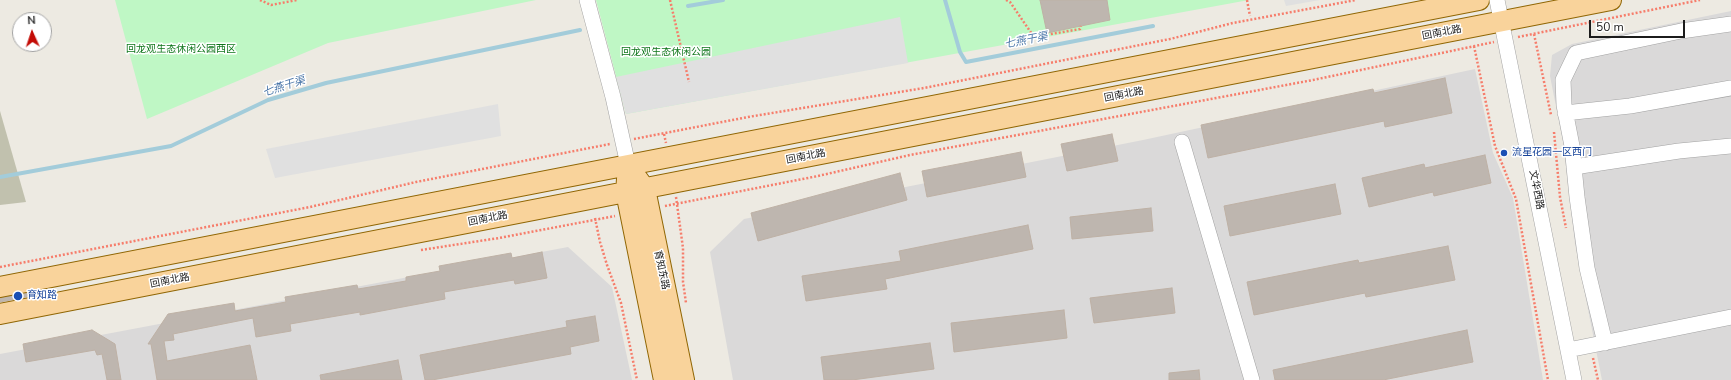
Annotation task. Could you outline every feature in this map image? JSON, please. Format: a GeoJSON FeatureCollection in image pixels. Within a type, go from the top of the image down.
{"type":"FeatureCollection","features":[{"type":"Feature","properties":{"kind":"main road"},"geometry":{"type":"LineString","coordinates":[[0,287],[1479,0]]}},
{"type":"Feature","properties":{"kind":"main road","name":"回南北路"},"geometry":{"type":"LineString","coordinates":[[0,314],[1611,0]]}},
{"type":"Feature","properties":{"kind":"main road","name":"育知东路"},"geometry":{"type":"LineString","coordinates":[[628,165],[684,380]]}},
{"type":"Feature","properties":{"kind":"main road","name":"育知东路"},"geometry":{"type":"LineString","coordinates":[[635,190],[664,380]]}},
{"type":"Feature","properties":{"kind":"street","name":"育知东路"},"geometry":{"type":"LineString","coordinates":[[587,0],[613,97],[628,165]]}},
{"type":"Feature","properties":{"kind":"street","name":"文华西路"},"geometry":{"type":"LineString","coordinates":[[1497,0],[1574,380]]}},
{"type":"Feature","properties":{"kind":"street"},"geometry":{"type":"LineString","coordinates":[[1605,343],[1587,268],[1572,146],[1565,113],[1562,80],[1576,54],[1681,31],[1731,24]]}},
{"type":"Feature","properties":{"kind":"street"},"geometry":{"type":"LineString","coordinates":[[1565,113],[1630,106],[1731,88]]}},
{"type":"Feature","properties":{"kind":"street"},"geometry":{"type":"LineString","coordinates":[[1182,142],[1252,380]]}},
{"type":"Feature","properties":{"kind":"street"},"geometry":{"type":"LineString","coordinates":[[1574,167],[1679,151],[1731,146]]}},
{"type":"Feature","properties":{"kind":"street"},"geometry":{"type":"LineString","coordinates":[[1568,350],[1731,317]]}},
{"type":"Feature","properties":{"kind":"path"},"geometry":{"type":"LineString","coordinates":[[260,0],[270,5],[297,0]]}},
{"type":"Feature","properties":{"kind":"path"},"geometry":{"type":"LineString","coordinates":[[670,0],[689,82]]}},
{"type":"Feature","properties":{"kind":"path"},"geometry":{"type":"LineString","coordinates":[[1006,0],[1010,2],[1034,37],[1080,29],[1081,26]]}},
{"type":"Feature","properties":{"kind":"path"},"geometry":{"type":"LineString","coordinates":[[1247,0],[1250,16]]}},
{"type":"Feature","properties":{"kind":"path"},"geometry":{"type":"LineString","coordinates":[[669,133],[784,111],[924,88],[1170,38],[1239,22],[1356,0]]}},
{"type":"Feature","properties":{"kind":"path"},"geometry":{"type":"LineString","coordinates":[[1543,32],[1700,0]]}},
{"type":"Feature","properties":{"kind":"path"},"geometry":{"type":"LineString","coordinates":[[682,202],[818,176],[916,154],[1313,80],[1463,49]]}},
{"type":"Feature","properties":{"kind":"path"},"geometry":{"type":"LineString","coordinates":[[1477,62],[1498,156],[1513,188],[1516,199],[1548,380]]}},
{"type":"Feature","properties":{"kind":"path"},"geometry":{"type":"LineString","coordinates":[[0,267],[310,207],[416,182],[577,151]]}},
{"type":"Feature","properties":{"kind":"path"},"geometry":{"type":"LineString","coordinates":[[681,227],[683,248],[683,282],[686,306]]}},
{"type":"Feature","properties":{"kind":"path"},"geometry":{"type":"LineString","coordinates":[[600,242],[621,303],[638,380]]}},
{"type":"Feature","properties":{"kind":"shaded area"},"geometry":{"type":"Polygon","coordinates":[[[1284,0],[1320,0],[1286,6],[1284,0]]]}},
{"type":"Feature","properties":{"kind":"shaded area"},"geometry":{"type":"Polygon","coordinates":[[[1731,11],[1731,380],[1602,380],[1575,244],[1563,142],[1550,76],[1552,55],[1572,44],[1731,11]]]}},
{"type":"Feature","properties":{"kind":"shaded area"},"geometry":{"type":"Polygon","coordinates":[[[900,17],[908,63],[626,114],[616,77],[900,17]]]}},
{"type":"Feature","properties":{"kind":"shaded area"},"geometry":{"type":"Polygon","coordinates":[[[1475,69],[1493,153],[1513,198],[1543,380],[733,380],[710,252],[744,219],[1143,140],[1475,69]]]}},
{"type":"Feature","properties":{"kind":"shaded area"},"geometry":{"type":"Polygon","coordinates":[[[498,104],[501,136],[275,178],[266,149],[498,104]]]}},
{"type":"Feature","properties":{"kind":"shaded area"},"geometry":{"type":"Polygon","coordinates":[[[0,111],[26,202],[0,205],[0,111]]]}},
{"type":"Feature","properties":{"kind":"shaded area"},"geometry":{"type":"Polygon","coordinates":[[[568,247],[612,287],[632,380],[0,380],[0,354],[568,247]]]}},
{"type":"Feature","properties":{"kind":"green space","name":"回龙观生态休闲公园西区"},"geometry":{"type":"Polygon","coordinates":[[[115,0],[536,0],[328,43],[147,119],[115,0]]]}},
{"type":"Feature","properties":{"kind":"green space","name":"回龙观生态休闲公园"},"geometry":{"type":"Polygon","coordinates":[[[596,0],[1249,0],[626,114],[596,0]]]}},
{"type":"Feature","properties":{"kind":"building"},"geometry":{"type":"Polygon","coordinates":[[[1040,0],[1107,0],[1110,20],[1047,33],[1040,0]]]}},
{"type":"Feature","properties":{"kind":"building"},"geometry":{"type":"Polygon","coordinates":[[[1445,78],[1452,113],[1385,127],[1384,121],[1208,158],[1201,125],[1373,89],[1374,93],[1445,78]]]}},
{"type":"Feature","properties":{"kind":"building"},"geometry":{"type":"Polygon","coordinates":[[[1112,134],[1118,161],[1067,171],[1061,144],[1112,134]]]}},
{"type":"Feature","properties":{"kind":"building"},"geometry":{"type":"Polygon","coordinates":[[[1021,152],[1026,177],[927,197],[922,171],[1021,152]]]}},
{"type":"Feature","properties":{"kind":"building"},"geometry":{"type":"Polygon","coordinates":[[[1485,155],[1491,183],[1434,196],[1433,192],[1369,207],[1362,178],[1424,164],[1425,168],[1485,155]]]}},
{"type":"Feature","properties":{"kind":"building"},"geometry":{"type":"Polygon","coordinates":[[[900,173],[907,200],[758,241],[751,213],[900,173]]]}},
{"type":"Feature","properties":{"kind":"building"},"geometry":{"type":"Polygon","coordinates":[[[1335,184],[1341,214],[1230,236],[1224,206],[1335,184]]]}},
{"type":"Feature","properties":{"kind":"building"},"geometry":{"type":"Polygon","coordinates":[[[1151,208],[1153,231],[1072,239],[1070,217],[1151,208]]]}},
{"type":"Feature","properties":{"kind":"building"},"geometry":{"type":"Polygon","coordinates":[[[1028,225],[1033,249],[885,279],[887,289],[806,301],[802,276],[901,261],[899,251],[1028,225]]]}},
{"type":"Feature","properties":{"kind":"building"},"geometry":{"type":"Polygon","coordinates":[[[1448,246],[1455,280],[1366,297],[1365,293],[1254,315],[1247,282],[1358,260],[1359,263],[1448,246]]]}},
{"type":"Feature","properties":{"kind":"building"},"geometry":{"type":"Polygon","coordinates":[[[542,252],[547,278],[515,284],[514,280],[444,292],[445,299],[360,315],[360,312],[290,324],[291,331],[256,337],[253,318],[173,334],[174,340],[164,341],[167,361],[250,345],[257,380],[157,380],[151,344],[148,344],[168,314],[234,303],[235,311],[286,302],[285,297],[357,285],[358,289],[406,281],[406,277],[440,271],[439,266],[511,253],[512,258],[542,252]]]}},
{"type":"Feature","properties":{"kind":"building"},"geometry":{"type":"Polygon","coordinates":[[[1172,288],[1175,313],[1094,323],[1090,298],[1172,288]]]}},
{"type":"Feature","properties":{"kind":"building"},"geometry":{"type":"Polygon","coordinates":[[[35,292],[36,295],[0,302],[0,298],[35,292]]]}},
{"type":"Feature","properties":{"kind":"building"},"geometry":{"type":"Polygon","coordinates":[[[1064,310],[1067,338],[954,352],[951,323],[1064,310]]]}},
{"type":"Feature","properties":{"kind":"building"},"geometry":{"type":"Polygon","coordinates":[[[595,316],[599,341],[570,347],[571,354],[432,380],[425,380],[420,355],[567,327],[566,321],[595,316]]]}},
{"type":"Feature","properties":{"kind":"building"},"geometry":{"type":"Polygon","coordinates":[[[92,330],[115,344],[121,380],[107,380],[102,354],[97,355],[95,350],[26,362],[23,344],[92,330]]]}},
{"type":"Feature","properties":{"kind":"building"},"geometry":{"type":"Polygon","coordinates":[[[1467,330],[1473,362],[1383,380],[1275,380],[1273,370],[1467,330]]]}},
{"type":"Feature","properties":{"kind":"building"},"geometry":{"type":"Polygon","coordinates":[[[930,343],[934,369],[852,380],[824,380],[821,357],[930,343]]]}},
{"type":"Feature","properties":{"kind":"building"},"geometry":{"type":"Polygon","coordinates":[[[398,360],[402,380],[321,380],[320,375],[398,360]]]}},
{"type":"Feature","properties":{"kind":"building"},"geometry":{"type":"Polygon","coordinates":[[[1199,370],[1200,380],[1169,380],[1169,373],[1199,370]]]}},
{"type":"Feature","properties":{"kind":"waterway","name":"七燕干渠"},"geometry":{"type":"LineString","coordinates":[[688,6],[723,0]]}},
{"type":"Feature","properties":{"kind":"waterway","name":"七燕干渠"},"geometry":{"type":"LineString","coordinates":[[945,0],[960,52],[966,62],[1153,26]]}},
{"type":"Feature","properties":{"kind":"waterway","name":"七燕干渠"},"geometry":{"type":"LineString","coordinates":[[0,177],[171,146],[268,100],[326,83],[580,30]]}},
{"type":"Feature","properties":{"kind":"place","name":"流星花园一区西门"},"geometry":{"type":"Point","coordinates":[1504,153]}},
{"type":"Feature","properties":{"kind":"place","name":"育知路"},"geometry":{"type":"Point","coordinates":[18,296]}}]}
